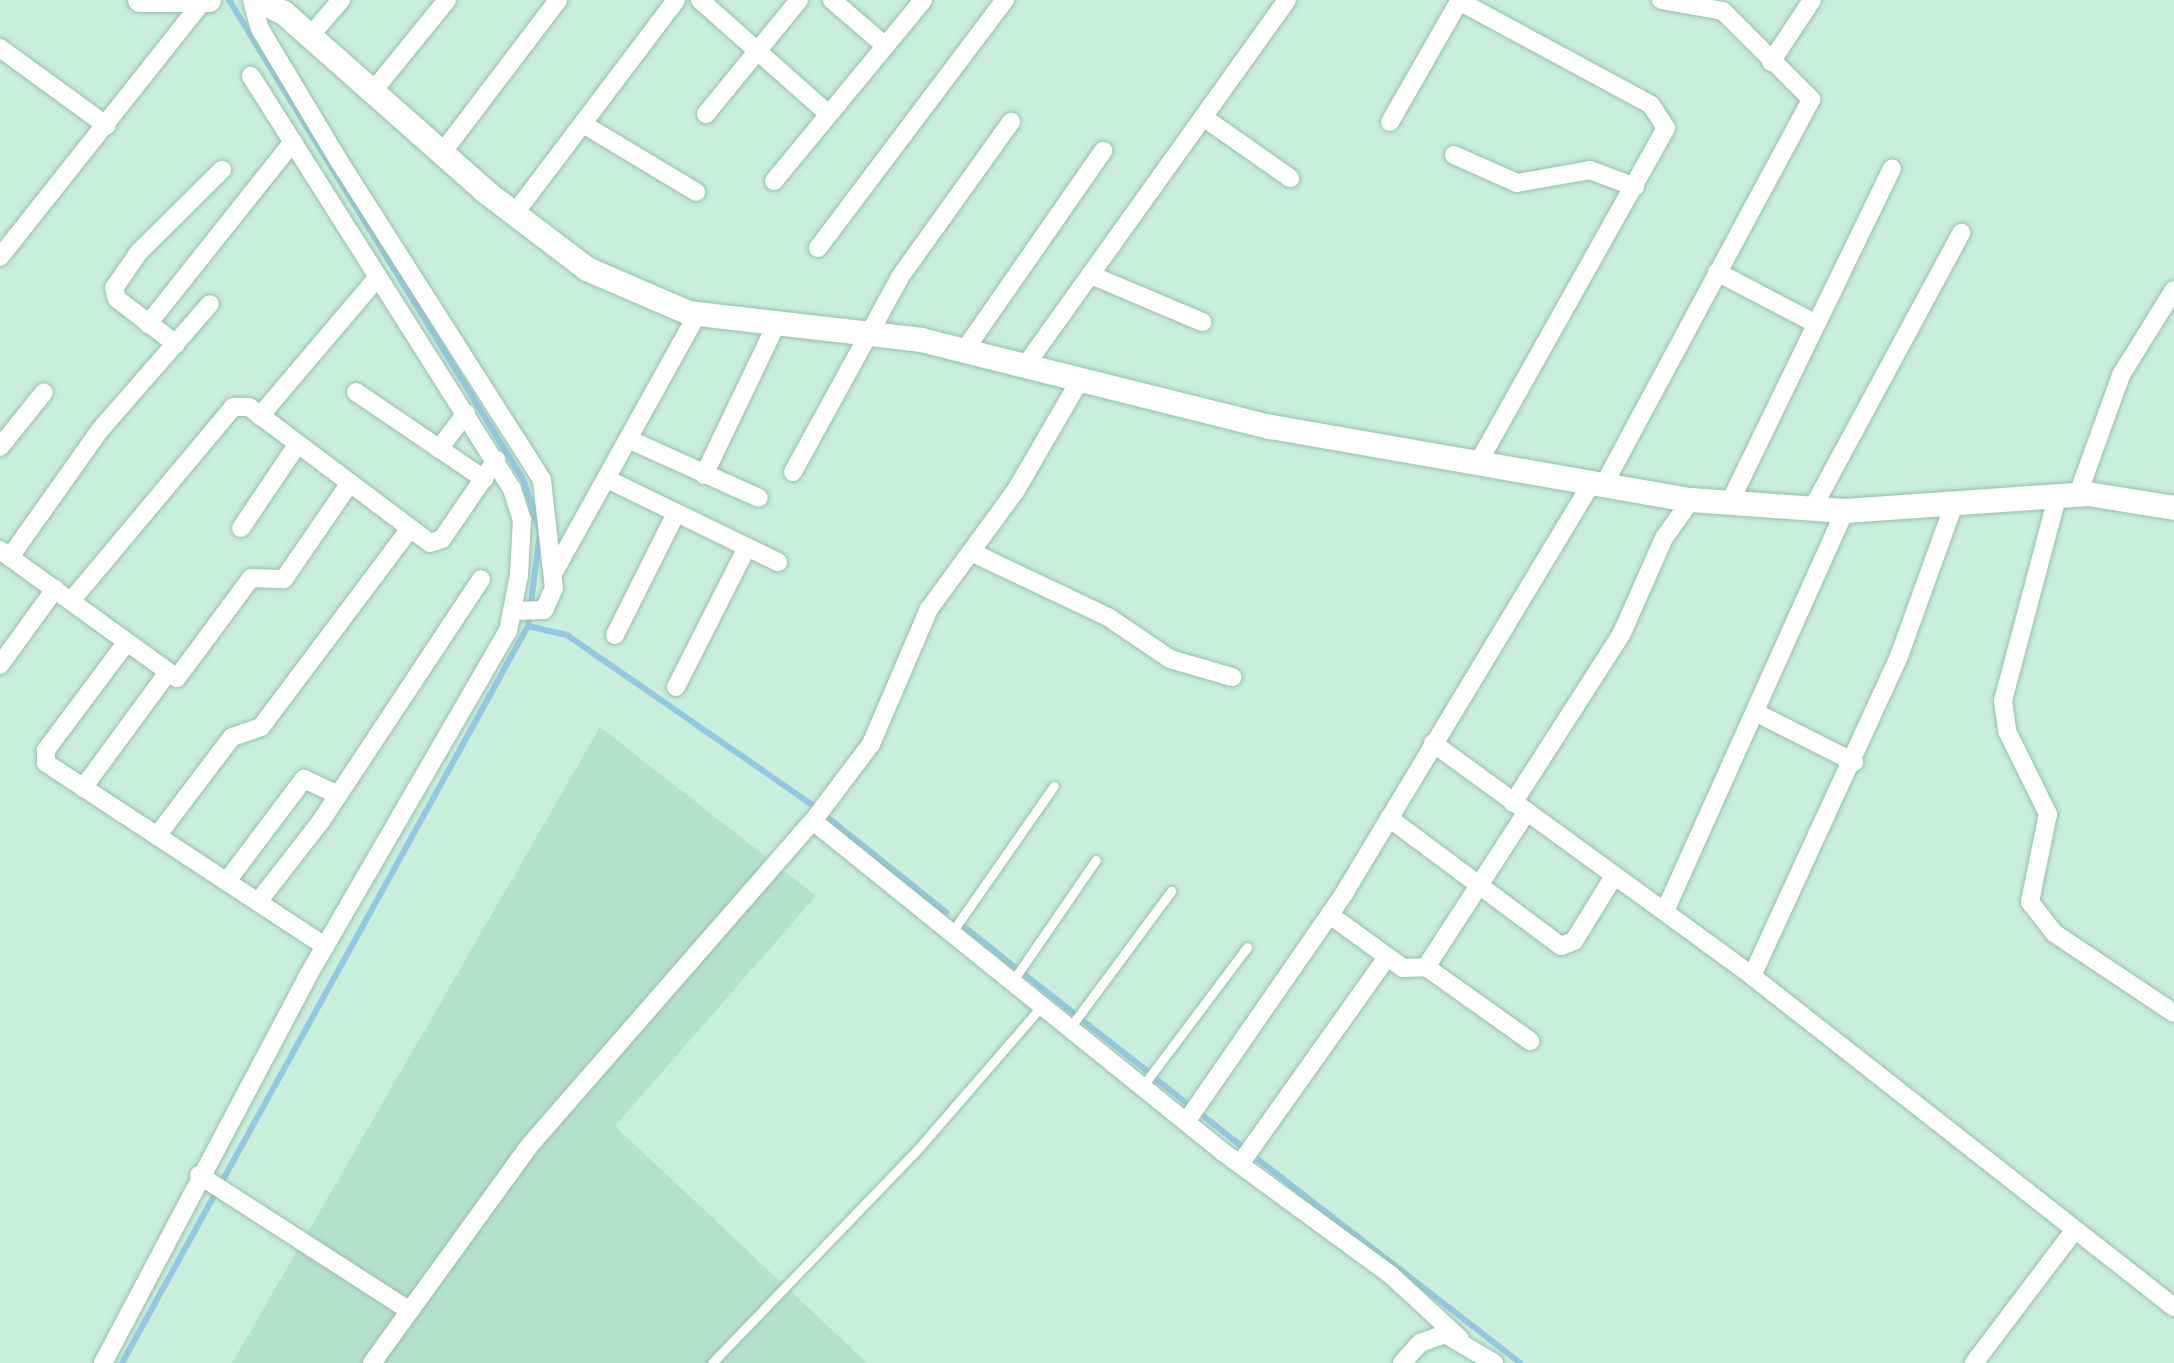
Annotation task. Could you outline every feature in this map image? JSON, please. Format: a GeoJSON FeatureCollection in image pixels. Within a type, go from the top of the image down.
{"type":"FeatureCollection","features":[{"type":"Feature","properties":{"kind":"street"},"geometry":{"type":"LineString","coordinates":[[140,0],[207,0]]}},
{"type":"Feature","properties":{"kind":"street"},"geometry":{"type":"LineString","coordinates":[[0,257],[207,0]]}},
{"type":"Feature","properties":{"kind":"street"},"geometry":{"type":"LineString","coordinates":[[525,611],[551,601],[555,570],[551,515],[535,466],[339,161],[255,20],[258,0],[310,36],[442,153],[606,281],[697,315],[868,333],[964,351],[1271,427],[1691,500],[1845,511],[2068,494],[2174,508]]}},
{"type":"Feature","properties":{"kind":"street"},"geometry":{"type":"LineString","coordinates":[[310,36],[341,0]]}},
{"type":"Feature","properties":{"kind":"street"},"geometry":{"type":"LineString","coordinates":[[373,91],[447,0]]}},
{"type":"Feature","properties":{"kind":"street"},"geometry":{"type":"LineString","coordinates":[[442,153],[558,0]]}},
{"type":"Feature","properties":{"kind":"street"},"geometry":{"type":"LineString","coordinates":[[515,213],[676,0]]}},
{"type":"Feature","properties":{"kind":"street"},"geometry":{"type":"LineString","coordinates":[[700,0],[825,111]]}},
{"type":"Feature","properties":{"kind":"street"},"geometry":{"type":"LineString","coordinates":[[706,114],[799,0]]}},
{"type":"Feature","properties":{"kind":"street"},"geometry":{"type":"LineString","coordinates":[[832,0],[883,44]]}},
{"type":"Feature","properties":{"kind":"street"},"geometry":{"type":"LineString","coordinates":[[774,181],[825,111],[923,0]]}},
{"type":"Feature","properties":{"kind":"street"},"geometry":{"type":"LineString","coordinates":[[818,248],[1005,0]]}},
{"type":"Feature","properties":{"kind":"street"},"geometry":{"type":"LineString","coordinates":[[1025,366],[1206,119],[1287,0]]}},
{"type":"Feature","properties":{"kind":"street"},"geometry":{"type":"LineString","coordinates":[[1186,1122],[1330,915],[1433,743],[1597,485],[1809,108],[1806,91],[1771,62],[1723,11],[1661,0]]}},
{"type":"Feature","properties":{"kind":"street"},"geometry":{"type":"LineString","coordinates":[[1771,62],[1812,0]]}},
{"type":"Feature","properties":{"kind":"street"},"geometry":{"type":"LineString","coordinates":[[1390,122],[1460,1],[1584,66],[1664,119],[1665,136],[1477,465]]}},
{"type":"Feature","properties":{"kind":"street"},"geometry":{"type":"LineString","coordinates":[[0,48],[107,126]]}},
{"type":"Feature","properties":{"kind":"street"},"geometry":{"type":"LineString","coordinates":[[103,1363],[205,1178],[325,946],[525,611],[522,520],[496,460],[377,278],[251,76]]}},
{"type":"Feature","properties":{"kind":"street"},"geometry":{"type":"LineString","coordinates":[[1206,119],[1290,178]]}},
{"type":"Feature","properties":{"kind":"street"},"geometry":{"type":"LineString","coordinates":[[793,472],[868,333],[1011,122]]}},
{"type":"Feature","properties":{"kind":"street"},"geometry":{"type":"LineString","coordinates":[[583,124],[696,192]]}},
{"type":"Feature","properties":{"kind":"street"},"geometry":{"type":"LineString","coordinates":[[148,324],[293,142]]}},
{"type":"Feature","properties":{"kind":"street"},"geometry":{"type":"LineString","coordinates":[[964,351],[1103,151]]}},
{"type":"Feature","properties":{"kind":"street"},"geometry":{"type":"LineString","coordinates":[[1454,155],[1517,183],[1590,170],[1635,187]]}},
{"type":"Feature","properties":{"kind":"street"},"geometry":{"type":"LineString","coordinates":[[1729,504],[1892,169]]}},
{"type":"Feature","properties":{"kind":"street"},"geometry":{"type":"LineString","coordinates":[[176,344],[117,299],[119,279],[222,170]]}},
{"type":"Feature","properties":{"kind":"street"},"geometry":{"type":"LineString","coordinates":[[1812,509],[1961,233]]}},
{"type":"Feature","properties":{"kind":"street"},"geometry":{"type":"LineString","coordinates":[[1717,272],[1816,324]]}},
{"type":"Feature","properties":{"kind":"street"},"geometry":{"type":"LineString","coordinates":[[1091,275],[1202,322]]}},
{"type":"Feature","properties":{"kind":"street"},"geometry":{"type":"LineString","coordinates":[[260,416],[377,278]]}},
{"type":"Feature","properties":{"kind":"street"},"geometry":{"type":"LineString","coordinates":[[2174,290],[2121,375],[2068,494],[2003,701],[2007,731],[2048,814],[2030,902],[2054,933],[2174,1013]]}},
{"type":"Feature","properties":{"kind":"street"},"geometry":{"type":"LineString","coordinates":[[210,304],[100,430],[5,553],[166,675],[181,675],[255,575],[280,583],[348,486]]}},
{"type":"Feature","properties":{"kind":"street"},"geometry":{"type":"LineString","coordinates":[[555,570],[609,480],[697,315]]}},
{"type":"Feature","properties":{"kind":"street"},"geometry":{"type":"LineString","coordinates":[[704,475],[776,325]]}},
{"type":"Feature","properties":{"kind":"street"},"geometry":{"type":"LineString","coordinates":[[372,1363],[530,1145],[813,821],[880,730],[919,628],[1080,380]]}},
{"type":"Feature","properties":{"kind":"street"},"geometry":{"type":"LineString","coordinates":[[0,447],[44,392]]}},
{"type":"Feature","properties":{"kind":"street"},"geometry":{"type":"LineString","coordinates":[[356,392],[484,479]]}},
{"type":"Feature","properties":{"kind":"street"},"geometry":{"type":"LineString","coordinates":[[71,601],[233,407],[260,416],[409,530],[437,543],[496,460]]}},
{"type":"Feature","properties":{"kind":"street"},"geometry":{"type":"LineString","coordinates":[[439,449],[466,413]]}},
{"type":"Feature","properties":{"kind":"street"},"geometry":{"type":"LineString","coordinates":[[630,440],[759,498]]}},
{"type":"Feature","properties":{"kind":"street"},"geometry":{"type":"LineString","coordinates":[[241,528],[297,445]]}},
{"type":"Feature","properties":{"kind":"street"},"geometry":{"type":"LineString","coordinates":[[609,480],[675,515],[778,562]]}},
{"type":"Feature","properties":{"kind":"street"},"geometry":{"type":"LineString","coordinates":[[1330,915],[1410,972],[1426,967],[1481,884],[1520,808],[1621,635],[1664,538],[1691,500]]}},
{"type":"Feature","properties":{"kind":"street"},"geometry":{"type":"LineString","coordinates":[[1752,976],[1854,762],[1954,504]]}},
{"type":"Feature","properties":{"kind":"street"},"geometry":{"type":"LineString","coordinates":[[1665,911],[1757,713],[1845,511]]}},
{"type":"Feature","properties":{"kind":"street"},"geometry":{"type":"LineString","coordinates":[[615,635],[675,515]]}},
{"type":"Feature","properties":{"kind":"street"},"geometry":{"type":"LineString","coordinates":[[157,836],[232,737],[261,727],[409,530]]}},
{"type":"Feature","properties":{"kind":"street"},"geometry":{"type":"LineString","coordinates":[[676,687],[747,547]]}},
{"type":"Feature","properties":{"kind":"street"},"geometry":{"type":"LineString","coordinates":[[971,552],[1108,617],[1170,659],[1232,677]]}},
{"type":"Feature","properties":{"kind":"street"},"geometry":{"type":"LineString","coordinates":[[258,902],[338,795],[481,579]]}},
{"type":"Feature","properties":{"kind":"street"},"geometry":{"type":"LineString","coordinates":[[0,665],[55,589]]}},
{"type":"Feature","properties":{"kind":"street"},"geometry":{"type":"LineString","coordinates":[[126,643],[46,750],[51,768],[325,946]]}},
{"type":"Feature","properties":{"kind":"street"},"geometry":{"type":"LineString","coordinates":[[83,788],[166,675]]}},
{"type":"Feature","properties":{"kind":"street"},"geometry":{"type":"LineString","coordinates":[[1757,713],[1854,762]]}},
{"type":"Feature","properties":{"kind":"street"},"geometry":{"type":"LineString","coordinates":[[1433,743],[1752,976],[2073,1232],[2174,1307]]}},
{"type":"Feature","properties":{"kind":"street"},"geometry":{"type":"LineString","coordinates":[[227,881],[304,779],[338,795]]}},
{"type":"Feature","properties":{"kind":"street"},"geometry":{"type":"LineString","coordinates":[[1389,818],[1561,946],[1574,941],[1614,876]]}},
{"type":"Feature","properties":{"kind":"street"},"geometry":{"type":"LineString","coordinates":[[813,821],[1186,1122],[1391,1275],[1460,1339],[1494,1363]]}},
{"type":"Feature","properties":{"kind":"street"},"geometry":{"type":"LineString","coordinates":[[1240,1164],[1387,957]]}},
{"type":"Feature","properties":{"kind":"street"},"geometry":{"type":"LineString","coordinates":[[1426,967],[1530,1041]]}},
{"type":"Feature","properties":{"kind":"street"},"geometry":{"type":"LineString","coordinates":[[205,1178],[231,1192],[410,1311]]}},
{"type":"Feature","properties":{"kind":"street"},"geometry":{"type":"LineString","coordinates":[[1981,1360],[2073,1232]]}},
{"type":"Feature","properties":{"kind":"street"},"geometry":{"type":"LineString","coordinates":[[1402,1363],[1433,1336],[1460,1339]]}},
{"type":"Feature","properties":{"kind":"lane"},"geometry":{"type":"LineString","coordinates":[[952,932],[1054,786]]}},
{"type":"Feature","properties":{"kind":"lane"},"geometry":{"type":"LineString","coordinates":[[1012,982],[1096,860]]}},
{"type":"Feature","properties":{"kind":"lane"},"geometry":{"type":"LineString","coordinates":[[1069,1029],[1171,891]]}},
{"type":"Feature","properties":{"kind":"lane"},"geometry":{"type":"LineString","coordinates":[[1142,1087],[1247,947]]}},
{"type":"Feature","properties":{"kind":"lane"},"geometry":{"type":"LineString","coordinates":[[712,1363],[1041,1007]]}},
{"type":"Feature","properties":{"kind":"shaded area"},"geometry":{"type":"Polygon","coordinates":[[[600,727],[816,896],[615,1126],[867,1363],[232,1363],[600,727]]]}},
{"type":"Feature","properties":{"kind":"waterway"},"geometry":{"type":"LineString","coordinates":[[122,1363],[528,626],[540,532],[524,481],[229,0]]}},
{"type":"Feature","properties":{"kind":"waterway"},"geometry":{"type":"LineString","coordinates":[[528,626],[567,635],[815,807]]}},
{"type":"Feature","properties":{"kind":"waterway"},"geometry":{"type":"LineString","coordinates":[[826,816],[946,912]]}},
{"type":"Feature","properties":{"kind":"waterway"},"geometry":{"type":"LineString","coordinates":[[961,924],[1016,968]]}},
{"type":"Feature","properties":{"kind":"waterway"},"geometry":{"type":"LineString","coordinates":[[1023,973],[1072,1012]]}},
{"type":"Feature","properties":{"kind":"waterway"},"geometry":{"type":"LineString","coordinates":[[1082,1020],[1146,1070]]}},
{"type":"Feature","properties":{"kind":"waterway"},"geometry":{"type":"LineString","coordinates":[[1156,1079],[1190,1106]]}},
{"type":"Feature","properties":{"kind":"waterway"},"geometry":{"type":"LineString","coordinates":[[1201,1114],[1245,1149]]}},
{"type":"Feature","properties":{"kind":"waterway"},"geometry":{"type":"LineString","coordinates":[[1251,1154],[1520,1363]]}}]}
